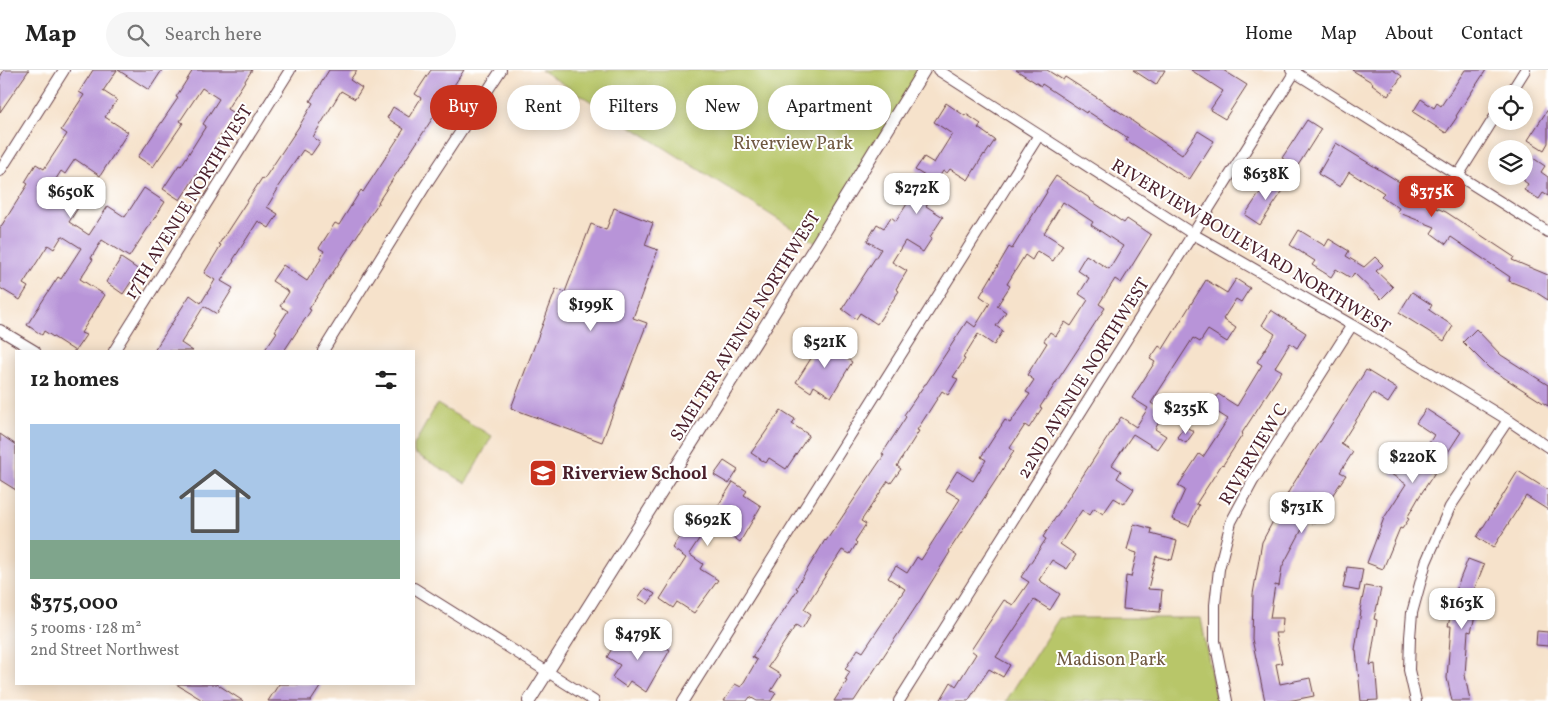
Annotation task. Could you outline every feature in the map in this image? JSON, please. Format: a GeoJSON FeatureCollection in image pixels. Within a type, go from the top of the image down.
{"type":"FeatureCollection","features":[{"type":"Feature","properties":{"kind":"street"},"geometry":{"type":"LineString","coordinates":[[0,171],[64,70]]}},
{"type":"Feature","properties":{"kind":"street","name":"17TH AVENUE NORTHWEST"},"geometry":{"type":"LineString","coordinates":[[115,350],[290,70]]}},
{"type":"Feature","properties":{"kind":"street"},"geometry":{"type":"LineString","coordinates":[[324,350],[412,207],[501,70]]}},
{"type":"Feature","properties":{"kind":"street","name":"SMELTER AVENUE NORTHWEST"},"geometry":{"type":"LineString","coordinates":[[529,701],[817,244],[924,70]]}},
{"type":"Feature","properties":{"kind":"street","name":"RIVERVIEW BOULEVARD NORTHWEST"},"geometry":{"type":"LineString","coordinates":[[938,70],[1193,234],[1352,325],[1548,446]]}},
{"type":"Feature","properties":{"kind":"street"},"geometry":{"type":"LineString","coordinates":[[1516,85],[1525,70]]}},
{"type":"Feature","properties":{"kind":"street"},"geometry":{"type":"LineString","coordinates":[[1294,71],[1548,232]]}},
{"type":"Feature","properties":{"kind":"street","name":"22ND AVENUE NORTHWEST"},"geometry":{"type":"LineString","coordinates":[[899,701],[1294,71]]}},
{"type":"Feature","properties":{"kind":"street"},"geometry":{"type":"LineString","coordinates":[[1459,174],[1488,128]]}},
{"type":"Feature","properties":{"kind":"street"},"geometry":{"type":"LineString","coordinates":[[683,701],[1039,135]]}},
{"type":"Feature","properties":{"kind":"street","name":"RIVERVIEW C"},"geometry":{"type":"LineString","coordinates":[[1226,701],[1216,641],[1214,605],[1219,569],[1231,522],[1253,481],[1352,325]]}},
{"type":"Feature","properties":{"kind":"street"},"geometry":{"type":"LineString","coordinates":[[0,330],[33,350]]}},
{"type":"Feature","properties":{"kind":"street"},"geometry":{"type":"LineString","coordinates":[[1416,701],[1409,670],[1410,637],[1412,613],[1426,562],[1450,507],[1508,420]]}},
{"type":"Feature","properties":{"kind":"street"},"geometry":{"type":"LineString","coordinates":[[415,589],[594,701]]}},
{"type":"Feature","properties":{"kind":"green space","name":"Riverview Park"},"geometry":{"type":"Polygon","coordinates":[[[541,70],[925,70],[891,125],[891,85],[768,85],[768,130],[888,130],[817,244],[636,130],[676,130],[676,85],[590,85],[590,101],[580,95],[580,85],[565,85],[541,70]]]}},
{"type":"Feature","properties":{"kind":"green space"},"geometry":{"type":"Polygon","coordinates":[[[437,404],[492,436],[466,483],[415,454],[415,443],[437,404]]]}},
{"type":"Feature","properties":{"kind":"green space","name":"Madison Park"},"geometry":{"type":"Polygon","coordinates":[[[1059,618],[1201,618],[1216,701],[1006,701],[1059,618]]]}},
{"type":"Feature","properties":{"kind":"building"},"geometry":{"type":"Polygon","coordinates":[[[4,70],[29,70],[0,112],[0,77],[4,70]]]}},
{"type":"Feature","properties":{"kind":"building"},"geometry":{"type":"Polygon","coordinates":[[[93,70],[117,70],[103,91],[117,100],[105,117],[128,132],[100,176],[75,159],[65,174],[61,171],[49,190],[78,208],[69,222],[89,235],[108,206],[125,217],[144,188],[165,202],[129,257],[102,240],[80,279],[105,295],[81,333],[86,335],[76,350],[73,350],[44,331],[42,335],[27,325],[58,277],[61,279],[81,248],[62,236],[54,249],[48,245],[23,284],[28,287],[20,300],[0,288],[0,228],[28,184],[25,182],[36,164],[44,169],[67,134],[61,130],[84,95],[79,92],[93,70]]]}},
{"type":"Feature","properties":{"kind":"building"},"geometry":{"type":"Polygon","coordinates":[[[118,70],[162,70],[149,90],[118,70]]]}},
{"type":"Feature","properties":{"kind":"building"},"geometry":{"type":"Polygon","coordinates":[[[193,70],[252,70],[227,109],[235,114],[216,143],[220,146],[202,173],[199,171],[180,200],[163,189],[179,165],[181,166],[206,126],[203,124],[219,99],[202,88],[180,121],[183,123],[153,167],[138,157],[178,98],[176,97],[193,70]]]}},
{"type":"Feature","properties":{"kind":"building"},"geometry":{"type":"Polygon","coordinates":[[[329,70],[357,70],[350,80],[362,88],[355,99],[341,91],[313,137],[320,142],[311,155],[303,150],[277,188],[267,207],[278,214],[269,228],[258,221],[233,260],[221,281],[233,288],[217,314],[204,306],[181,343],[192,350],[155,350],[190,295],[201,303],[215,280],[204,273],[221,245],[219,244],[262,178],[264,179],[298,128],[313,103],[310,101],[329,70]]]}},
{"type":"Feature","properties":{"kind":"building"},"geometry":{"type":"Polygon","coordinates":[[[431,70],[464,70],[454,85],[430,85],[430,122],[309,309],[311,310],[285,350],[265,350],[288,311],[280,306],[289,292],[272,281],[283,265],[307,281],[324,251],[319,248],[335,223],[339,225],[361,190],[363,192],[404,129],[387,118],[393,107],[409,117],[421,98],[415,94],[431,70]]]}},
{"type":"Feature","properties":{"kind":"building"},"geometry":{"type":"Polygon","coordinates":[[[1016,70],[1047,70],[1063,80],[1065,77],[1182,155],[1198,131],[1214,141],[1189,180],[1126,140],[1128,138],[1087,111],[1086,113],[1042,84],[1041,86],[1016,70]]]}},
{"type":"Feature","properties":{"kind":"building"},"geometry":{"type":"Polygon","coordinates":[[[1133,70],[1165,70],[1156,85],[1133,70]]]}},
{"type":"Feature","properties":{"kind":"building"},"geometry":{"type":"Polygon","coordinates":[[[1191,70],[1223,70],[1247,85],[1225,119],[1210,110],[1223,91],[1191,70]]]}},
{"type":"Feature","properties":{"kind":"building"},"geometry":{"type":"Polygon","coordinates":[[[1352,70],[1393,70],[1402,76],[1388,96],[1373,83],[1352,70]]]}},
{"type":"Feature","properties":{"kind":"building"},"geometry":{"type":"Polygon","coordinates":[[[1465,70],[1486,70],[1446,133],[1413,112],[1421,99],[1434,108],[1437,103],[1441,106],[1465,70]]]}},
{"type":"Feature","properties":{"kind":"building"},"geometry":{"type":"Polygon","coordinates":[[[946,103],[981,124],[978,128],[995,140],[968,180],[950,169],[947,173],[943,171],[925,199],[929,201],[926,206],[943,217],[930,237],[932,238],[923,252],[905,241],[892,262],[907,271],[896,289],[899,291],[877,324],[860,313],[856,319],[842,309],[881,249],[867,241],[877,224],[884,228],[891,217],[896,221],[925,176],[915,170],[924,157],[934,163],[952,134],[934,122],[946,103]]]}},
{"type":"Feature","properties":{"kind":"building"},"geometry":{"type":"Polygon","coordinates":[[[1548,109],[1548,143],[1544,150],[1533,143],[1533,140],[1528,140],[1548,109]]]}},
{"type":"Feature","properties":{"kind":"building"},"geometry":{"type":"Polygon","coordinates":[[[1307,120],[1321,129],[1297,167],[1282,158],[1307,120]]]}},
{"type":"Feature","properties":{"kind":"building"},"geometry":{"type":"Polygon","coordinates":[[[1336,143],[1406,186],[1401,193],[1446,212],[1514,257],[1512,260],[1548,275],[1548,300],[1534,291],[1509,281],[1510,277],[1451,237],[1446,244],[1431,233],[1435,227],[1397,212],[1399,208],[1381,196],[1384,193],[1361,178],[1349,172],[1340,187],[1318,174],[1336,143]]]}},
{"type":"Feature","properties":{"kind":"building"},"geometry":{"type":"Polygon","coordinates":[[[1533,158],[1545,166],[1541,172],[1548,177],[1548,196],[1543,193],[1539,199],[1524,190],[1527,185],[1533,185],[1533,158]]]}},
{"type":"Feature","properties":{"kind":"building"},"geometry":{"type":"Polygon","coordinates":[[[1056,176],[1124,223],[1127,219],[1151,235],[1121,283],[1115,279],[1099,304],[1105,308],[1040,407],[1042,408],[1029,428],[1025,425],[1010,448],[1014,451],[854,701],[834,701],[847,681],[845,680],[850,672],[845,669],[858,649],[863,652],[905,589],[888,578],[896,566],[907,573],[917,557],[921,560],[960,499],[945,490],[957,471],[973,481],[986,460],[981,457],[1005,420],[1010,423],[1030,394],[1026,392],[1034,380],[1027,375],[1047,343],[1044,341],[1050,332],[1056,336],[1065,322],[1071,326],[1088,300],[1079,294],[1089,278],[1077,270],[1086,255],[1109,269],[1123,246],[1091,225],[1093,222],[1063,202],[1044,233],[1063,245],[1053,261],[1037,251],[1032,260],[1025,255],[1007,284],[1010,286],[997,306],[1006,312],[996,326],[1003,331],[994,345],[978,334],[953,377],[958,379],[948,395],[942,391],[897,466],[901,469],[891,483],[888,481],[861,521],[866,524],[855,541],[857,543],[850,554],[842,550],[804,609],[811,614],[802,629],[796,625],[768,667],[781,675],[771,691],[776,693],[771,701],[757,701],[750,697],[747,701],[724,701],[735,684],[741,687],[757,660],[752,657],[798,589],[796,588],[825,540],[884,455],[882,454],[906,417],[904,415],[967,321],[975,327],[990,303],[980,296],[1009,247],[1012,249],[1056,176]]]}},
{"type":"Feature","properties":{"kind":"building"},"geometry":{"type":"Polygon","coordinates":[[[1271,176],[1286,186],[1260,225],[1245,215],[1271,176]]]}},
{"type":"Feature","properties":{"kind":"building"},"geometry":{"type":"Polygon","coordinates":[[[614,208],[653,223],[645,245],[658,250],[633,318],[647,323],[602,442],[511,408],[556,289],[565,292],[591,224],[606,230],[614,208]]]}},
{"type":"Feature","properties":{"kind":"building"},"geometry":{"type":"Polygon","coordinates":[[[1299,230],[1325,246],[1329,239],[1349,251],[1346,256],[1364,267],[1375,257],[1383,265],[1376,271],[1393,287],[1381,299],[1354,273],[1351,278],[1336,269],[1331,277],[1312,265],[1315,261],[1290,245],[1299,230]]]}},
{"type":"Feature","properties":{"kind":"building"},"geometry":{"type":"Polygon","coordinates":[[[121,258],[139,270],[123,294],[106,282],[121,258]]]}},
{"type":"Feature","properties":{"kind":"building"},"geometry":{"type":"Polygon","coordinates":[[[1236,279],[1250,288],[1241,302],[1236,299],[1223,319],[1236,328],[1227,342],[1208,330],[1200,342],[1193,338],[1151,403],[1165,412],[1155,429],[1166,436],[1157,449],[1133,434],[1112,465],[1121,471],[1117,478],[1134,489],[1124,504],[1114,498],[1103,514],[1094,508],[1089,515],[1082,510],[1060,544],[1076,555],[1067,569],[1052,560],[1039,580],[1060,594],[1050,610],[1034,600],[996,657],[1010,665],[1003,677],[989,669],[968,701],[940,701],[951,682],[956,686],[976,654],[971,650],[1004,600],[1013,605],[1029,582],[1021,577],[1046,539],[1043,537],[1121,417],[1136,427],[1148,408],[1132,398],[1155,362],[1150,359],[1159,346],[1163,349],[1206,280],[1227,293],[1236,279]]]}},
{"type":"Feature","properties":{"kind":"building"},"geometry":{"type":"Polygon","coordinates":[[[1412,292],[1432,305],[1429,310],[1453,326],[1444,341],[1399,313],[1412,292]]]}},
{"type":"Feature","properties":{"kind":"building"},"geometry":{"type":"Polygon","coordinates":[[[1271,310],[1306,333],[1297,348],[1290,343],[1275,367],[1282,371],[1196,504],[1199,505],[1189,526],[1172,519],[1185,490],[1178,486],[1199,454],[1203,457],[1228,419],[1209,407],[1218,394],[1237,406],[1262,365],[1257,362],[1275,334],[1262,325],[1271,310]]]}},
{"type":"Feature","properties":{"kind":"building"},"geometry":{"type":"Polygon","coordinates":[[[1476,329],[1501,355],[1548,385],[1548,406],[1489,368],[1463,342],[1476,329]]]}},
{"type":"Feature","properties":{"kind":"building"},"geometry":{"type":"Polygon","coordinates":[[[824,338],[838,347],[835,351],[852,362],[831,397],[814,386],[811,392],[796,382],[824,338]]]}},
{"type":"Feature","properties":{"kind":"building"},"geometry":{"type":"Polygon","coordinates":[[[1366,370],[1397,389],[1388,403],[1373,393],[1341,444],[1353,452],[1340,472],[1346,475],[1313,524],[1307,520],[1282,567],[1279,586],[1275,585],[1270,618],[1283,618],[1282,633],[1275,633],[1282,663],[1276,664],[1280,684],[1310,678],[1314,696],[1288,701],[1265,701],[1252,639],[1253,594],[1262,542],[1290,489],[1366,370]]]}},
{"type":"Feature","properties":{"kind":"building"},"geometry":{"type":"Polygon","coordinates":[[[1426,409],[1461,432],[1419,497],[1407,518],[1409,519],[1402,529],[1400,528],[1383,569],[1367,563],[1384,518],[1406,484],[1391,474],[1398,463],[1412,471],[1434,435],[1416,423],[1426,409]]]}},
{"type":"Feature","properties":{"kind":"building"},"geometry":{"type":"Polygon","coordinates":[[[781,410],[795,419],[792,424],[809,435],[786,469],[769,458],[766,463],[751,453],[781,410]]]}},
{"type":"Feature","properties":{"kind":"building"},"geometry":{"type":"Polygon","coordinates":[[[1185,426],[1194,432],[1186,443],[1177,437],[1185,426]]]}},
{"type":"Feature","properties":{"kind":"building"},"geometry":{"type":"Polygon","coordinates":[[[0,434],[15,444],[15,489],[0,480],[0,434]]]}},
{"type":"Feature","properties":{"kind":"building"},"geometry":{"type":"Polygon","coordinates":[[[724,461],[738,470],[729,484],[714,475],[724,461]]]}},
{"type":"Feature","properties":{"kind":"building"},"geometry":{"type":"Polygon","coordinates":[[[1518,471],[1548,490],[1548,510],[1526,496],[1493,548],[1477,537],[1518,471]]]}},
{"type":"Feature","properties":{"kind":"building"},"geometry":{"type":"Polygon","coordinates":[[[733,482],[747,491],[744,495],[761,506],[740,542],[723,530],[719,535],[707,527],[689,554],[703,564],[700,569],[718,580],[694,613],[677,602],[673,608],[660,599],[686,558],[672,548],[697,512],[709,520],[733,482]]]}},
{"type":"Feature","properties":{"kind":"building"},"geometry":{"type":"Polygon","coordinates":[[[1134,524],[1152,529],[1151,534],[1177,541],[1172,560],[1156,556],[1148,589],[1162,590],[1160,612],[1123,609],[1126,576],[1131,577],[1137,553],[1127,550],[1134,524]]]}},
{"type":"Feature","properties":{"kind":"building"},"geometry":{"type":"Polygon","coordinates":[[[1468,559],[1484,565],[1472,595],[1480,597],[1471,632],[1468,631],[1465,675],[1470,701],[1452,701],[1447,678],[1451,626],[1448,626],[1458,584],[1468,559]]]}},
{"type":"Feature","properties":{"kind":"building"},"geometry":{"type":"Polygon","coordinates":[[[1347,567],[1363,569],[1359,591],[1343,588],[1347,567]]]}},
{"type":"Feature","properties":{"kind":"building"},"geometry":{"type":"Polygon","coordinates":[[[1365,586],[1381,589],[1374,619],[1377,620],[1370,665],[1375,664],[1378,700],[1361,701],[1355,650],[1365,586]]]}},
{"type":"Feature","properties":{"kind":"building"},"geometry":{"type":"Polygon","coordinates":[[[645,588],[655,594],[648,604],[638,598],[645,588]]]}},
{"type":"Feature","properties":{"kind":"building"},"geometry":{"type":"Polygon","coordinates":[[[638,630],[670,650],[646,692],[630,681],[626,687],[612,677],[620,665],[607,657],[616,642],[627,649],[638,630]]]}},
{"type":"Feature","properties":{"kind":"building"},"geometry":{"type":"Polygon","coordinates":[[[1537,631],[1548,632],[1548,646],[1536,645],[1537,631]]]}},
{"type":"Feature","properties":{"kind":"building"},"geometry":{"type":"Polygon","coordinates":[[[178,685],[219,685],[243,701],[204,701],[178,685]]]}},
{"type":"Feature","properties":{"kind":"building"},"geometry":{"type":"Polygon","coordinates":[[[278,685],[321,685],[311,701],[268,701],[278,685]]]}},
{"type":"Feature","properties":{"kind":"place","name":"Riverview School"},"geometry":{"type":"Point","coordinates":[543,473]}}]}
